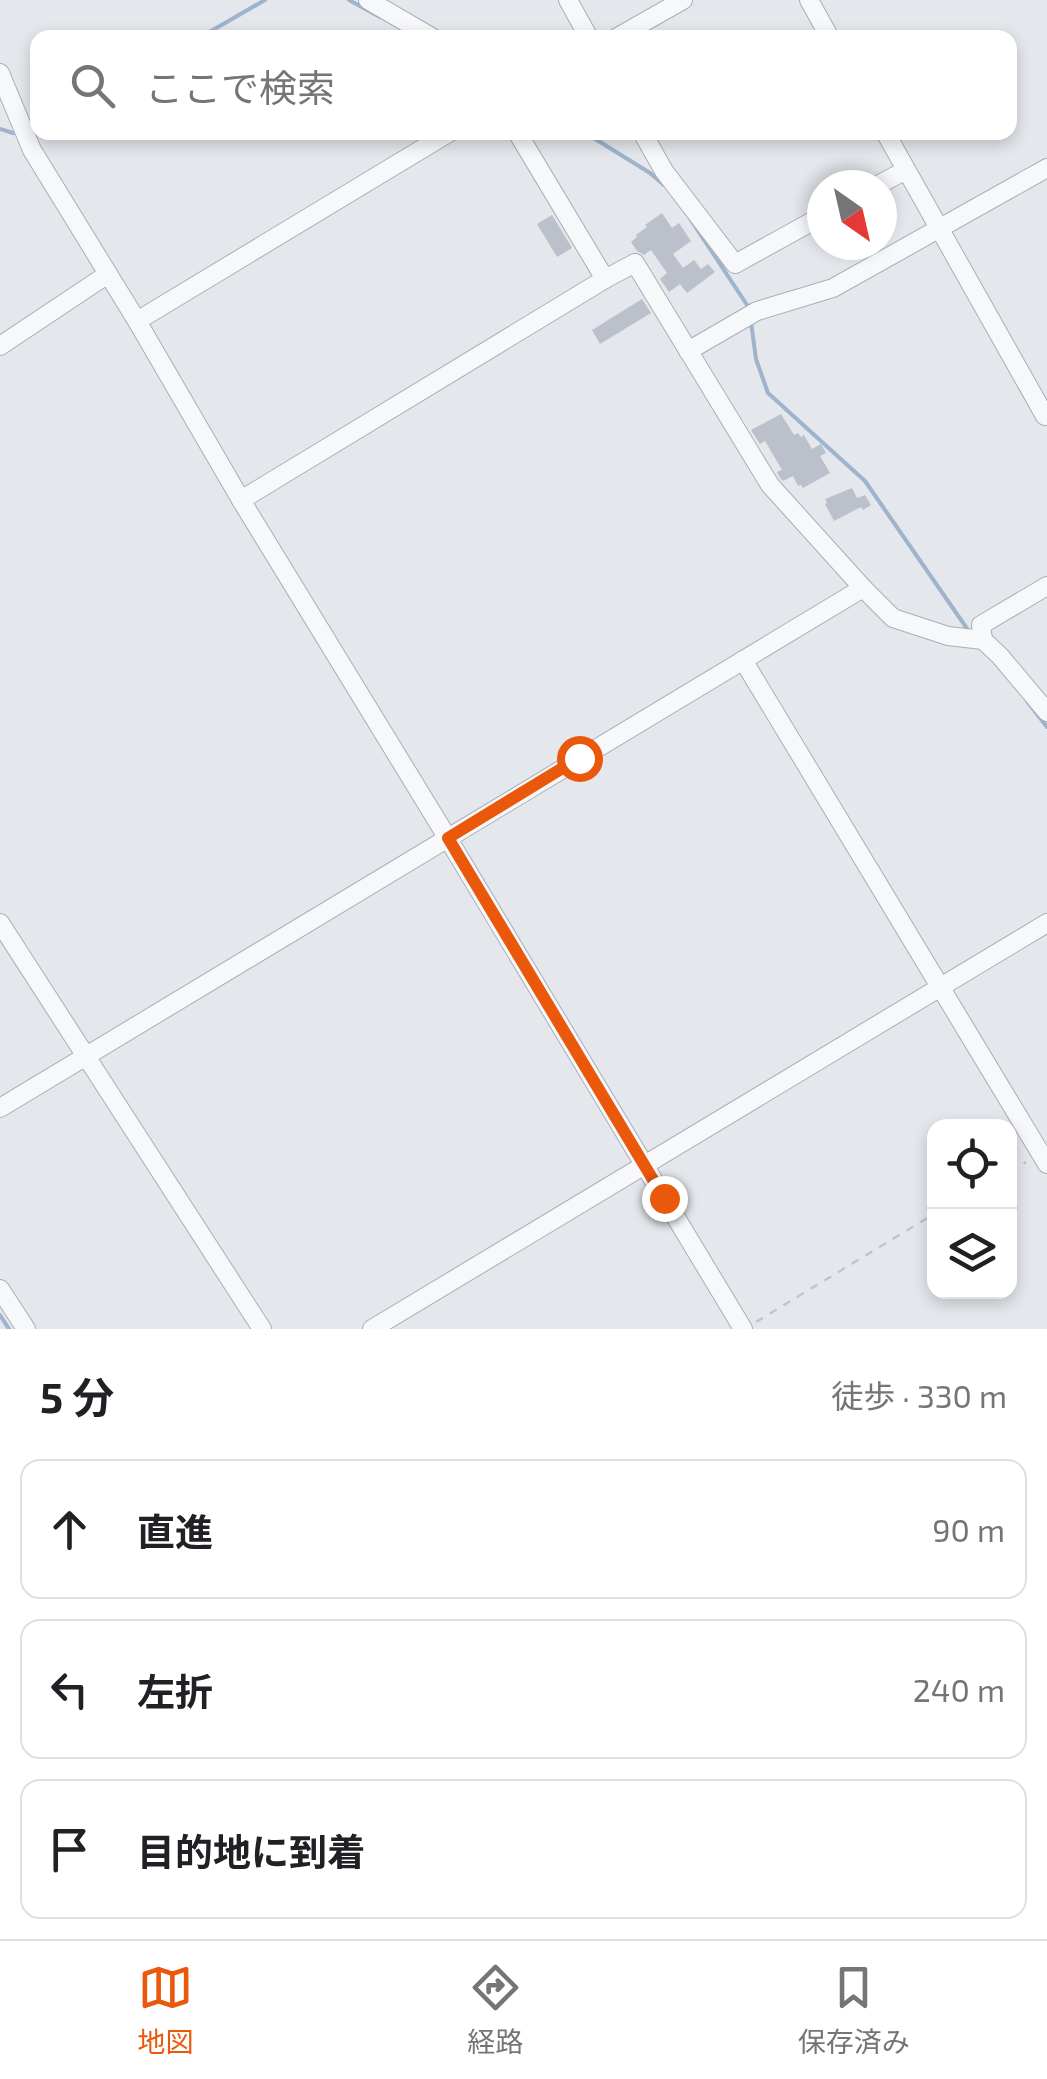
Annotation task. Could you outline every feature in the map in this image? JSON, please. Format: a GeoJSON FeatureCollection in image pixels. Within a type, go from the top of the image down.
{"type":"FeatureCollection","features":[{"type":"Feature","properties":{"kind":"street"},"geometry":{"type":"LineString","coordinates":[[368,0],[419,30]]}},
{"type":"Feature","properties":{"kind":"street"},"geometry":{"type":"LineString","coordinates":[[568,0],[585,30]]}},
{"type":"Feature","properties":{"kind":"street"},"geometry":{"type":"LineString","coordinates":[[630,30],[682,0]]}},
{"type":"Feature","properties":{"kind":"street"},"geometry":{"type":"LineString","coordinates":[[809,0],[826,30]]}},
{"type":"Feature","properties":{"kind":"street"},"geometry":{"type":"LineString","coordinates":[[0,73],[26,136],[241,500],[744,1329]]}},
{"type":"Feature","properties":{"kind":"street"},"geometry":{"type":"LineString","coordinates":[[137,321],[437,140]]}},
{"type":"Feature","properties":{"kind":"street"},"geometry":{"type":"LineString","coordinates":[[522,140],[604,279]]}},
{"type":"Feature","properties":{"kind":"street"},"geometry":{"type":"LineString","coordinates":[[647,140],[664,171],[735,264],[807,224]]}},
{"type":"Feature","properties":{"kind":"street"},"geometry":{"type":"LineString","coordinates":[[889,140],[1047,415]]}},
{"type":"Feature","properties":{"kind":"street"},"geometry":{"type":"LineString","coordinates":[[688,351],[751,314],[832,288],[1047,168]]}},
{"type":"Feature","properties":{"kind":"street"},"geometry":{"type":"LineString","coordinates":[[897,175],[906,170]]}},
{"type":"Feature","properties":{"kind":"street"},"geometry":{"type":"LineString","coordinates":[[241,500],[604,279],[635,264],[770,485],[863,588],[894,618],[948,636],[983,640],[1047,712]]}},
{"type":"Feature","properties":{"kind":"street"},"geometry":{"type":"LineString","coordinates":[[0,346],[108,274]]}},
{"type":"Feature","properties":{"kind":"street"},"geometry":{"type":"LineString","coordinates":[[983,640],[981,625],[1047,586]]}},
{"type":"Feature","properties":{"kind":"street"},"geometry":{"type":"LineString","coordinates":[[0,1108],[863,588]]}},
{"type":"Feature","properties":{"kind":"street"},"geometry":{"type":"LineString","coordinates":[[743,660],[1044,1159]]}},
{"type":"Feature","properties":{"kind":"street"},"geometry":{"type":"LineString","coordinates":[[0,923],[262,1329]]}},
{"type":"Feature","properties":{"kind":"street"},"geometry":{"type":"LineString","coordinates":[[372,1329],[1047,923]]}},
{"type":"Feature","properties":{"kind":"street"},"geometry":{"type":"LineString","coordinates":[[0,1289],[26,1329]]}},
{"type":"Feature","properties":{"kind":"path"},"geometry":{"type":"LineString","coordinates":[[1017,1169],[1044,1159]]}},
{"type":"Feature","properties":{"kind":"path"},"geometry":{"type":"LineString","coordinates":[[744,1329],[927,1218]]}},
{"type":"Feature","properties":{"kind":"building"},"geometry":{"type":"Polygon","coordinates":[[[662,213],[672,228],[679,223],[691,241],[673,254],[683,268],[694,260],[701,269],[708,264],[715,272],[687,293],[680,284],[669,292],[660,279],[667,273],[651,250],[644,255],[631,242],[662,213]]]}},
{"type":"Feature","properties":{"kind":"building"},"geometry":{"type":"Polygon","coordinates":[[[552,215],[572,248],[557,257],[537,224],[552,215]]]}},
{"type":"Feature","properties":{"kind":"building"},"geometry":{"type":"Polygon","coordinates":[[[642,299],[651,313],[600,344],[592,330],[642,299]]]}},
{"type":"Feature","properties":{"kind":"building"},"geometry":{"type":"Polygon","coordinates":[[[781,414],[794,435],[804,435],[812,449],[821,444],[826,453],[820,456],[830,473],[803,488],[793,476],[783,481],[780,478],[777,472],[782,470],[765,441],[760,444],[751,430],[781,414]]]}},
{"type":"Feature","properties":{"kind":"building"},"geometry":{"type":"Polygon","coordinates":[[[852,488],[857,498],[865,495],[871,505],[834,521],[825,499],[852,488]]]}},
{"type":"Feature","properties":{"kind":"waterway"},"geometry":{"type":"LineString","coordinates":[[213,30],[265,0]]}},
{"type":"Feature","properties":{"kind":"waterway"},"geometry":{"type":"LineString","coordinates":[[349,0],[380,17]]}},
{"type":"Feature","properties":{"kind":"waterway"},"geometry":{"type":"LineString","coordinates":[[0,129],[19,132]]}},
{"type":"Feature","properties":{"kind":"waterway"},"geometry":{"type":"LineString","coordinates":[[597,140],[664,185]]}},
{"type":"Feature","properties":{"kind":"waterway"},"geometry":{"type":"LineString","coordinates":[[691,220],[749,308]]}},
{"type":"Feature","properties":{"kind":"waterway"},"geometry":{"type":"LineString","coordinates":[[751,322],[756,359],[768,393],[865,481],[968,630]]}},
{"type":"Feature","properties":{"kind":"waterway"},"geometry":{"type":"LineString","coordinates":[[1027,701],[1047,727]]}},
{"type":"Feature","properties":{"kind":"waterway"},"geometry":{"type":"LineString","coordinates":[[0,1315],[9,1329]]}},
{"type":"Feature","properties":{"kind":"route"},"geometry":{"type":"LineString","coordinates":[[579,758],[448,838],[664,1198]]}}]}
